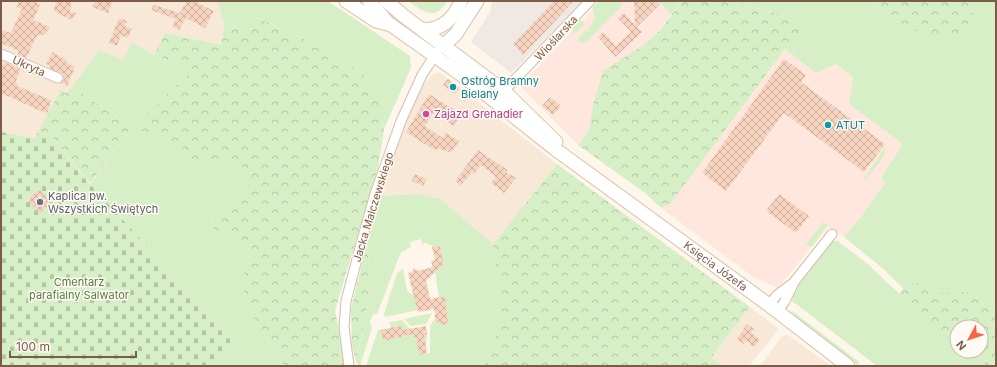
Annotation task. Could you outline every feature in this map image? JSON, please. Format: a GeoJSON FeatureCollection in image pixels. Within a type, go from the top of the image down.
{"type":"FeatureCollection","features":[{"type":"Feature","properties":{"kind":"main road","name":"Księcia Józefa"},"geometry":{"type":"LineString","coordinates":[[346,1],[376,20],[391,26],[434,55],[581,168],[774,308],[848,366]]}},
{"type":"Feature","properties":{"kind":"main road"},"geometry":{"type":"LineString","coordinates":[[369,1],[391,26]]}},
{"type":"Feature","properties":{"kind":"main road","name":"Księcia Józefa"},"geometry":{"type":"LineString","coordinates":[[386,1],[422,30],[504,91],[531,116],[581,168]]}},
{"type":"Feature","properties":{"kind":"main road"},"geometry":{"type":"LineString","coordinates":[[422,30],[435,29],[442,25],[452,16],[462,1]]}},
{"type":"Feature","properties":{"kind":"main road"},"geometry":{"type":"LineString","coordinates":[[444,45],[456,34],[477,1]]}},
{"type":"Feature","properties":{"kind":"street","name":"Wioślarska"},"geometry":{"type":"LineString","coordinates":[[504,91],[590,1]]}},
{"type":"Feature","properties":{"kind":"street"},"geometry":{"type":"LineString","coordinates":[[434,55],[444,45]]}},
{"type":"Feature","properties":{"kind":"street","name":"Ukryta"},"geometry":{"type":"LineString","coordinates":[[1,54],[58,78]]}},
{"type":"Feature","properties":{"kind":"street","name":"Jacka Malczewskiego"},"geometry":{"type":"LineString","coordinates":[[349,366],[344,327],[346,308],[361,244],[375,194],[398,128],[413,93],[434,55]]}},
{"type":"Feature","properties":{"kind":"street"},"geometry":{"type":"LineString","coordinates":[[477,87],[494,93],[504,91],[503,101],[506,111]]}},
{"type":"Feature","properties":{"kind":"street"},"geometry":{"type":"LineString","coordinates":[[774,308],[777,295],[794,282],[832,234]]}},
{"type":"Feature","properties":{"kind":"shaded area"},"geometry":{"type":"Polygon","coordinates":[[[1,1],[217,1],[224,24],[221,45],[166,33],[154,55],[132,42],[123,60],[99,50],[72,87],[66,93],[61,89],[35,138],[1,132],[1,1]]]}},
{"type":"Feature","properties":{"kind":"shaded area"},"geometry":{"type":"Polygon","coordinates":[[[492,1],[583,1],[511,73],[471,42],[490,12],[492,1]]]}},
{"type":"Feature","properties":{"kind":"shaded area"},"geometry":{"type":"Polygon","coordinates":[[[601,1],[658,1],[671,14],[659,31],[645,44],[604,71],[593,104],[589,130],[578,145],[520,86],[601,1]]]}},
{"type":"Feature","properties":{"kind":"shaded area"},"geometry":{"type":"Polygon","coordinates":[[[785,49],[816,73],[836,64],[853,77],[849,104],[903,144],[881,176],[885,183],[860,218],[844,237],[828,227],[778,288],[753,277],[661,208],[670,204],[785,49]]]}},
{"type":"Feature","properties":{"kind":"shaded area"},"geometry":{"type":"Polygon","coordinates":[[[439,72],[557,164],[493,244],[440,199],[417,194],[380,196],[407,116],[424,85],[432,75],[439,72]]]}},
{"type":"Feature","properties":{"kind":"shaded area"},"geometry":{"type":"Polygon","coordinates":[[[750,307],[779,329],[749,366],[723,366],[711,358],[750,307]]]}},
{"type":"Feature","properties":{"kind":"shaded area"},"geometry":{"type":"Polygon","coordinates":[[[788,335],[831,366],[760,366],[782,336],[788,335]]]}},
{"type":"Feature","properties":{"kind":"green space"},"geometry":{"type":"Polygon","coordinates":[[[217,1],[328,1],[410,56],[411,68],[384,129],[381,98],[362,73],[302,38],[258,18],[238,29],[224,24],[217,1]]]}},
{"type":"Feature","properties":{"kind":"green space"},"geometry":{"type":"Polygon","coordinates":[[[408,1],[448,1],[438,11],[429,13],[419,9],[408,1]]]}},
{"type":"Feature","properties":{"kind":"green space"},"geometry":{"type":"Polygon","coordinates":[[[599,1],[621,1],[622,6],[585,43],[579,43],[579,38],[585,31],[590,31],[588,29],[595,16],[592,8],[599,1]]]}},
{"type":"Feature","properties":{"kind":"green space"},"geometry":{"type":"Polygon","coordinates":[[[658,1],[682,1],[671,14],[658,1]]]}},
{"type":"Feature","properties":{"kind":"green space"},"geometry":{"type":"Polygon","coordinates":[[[682,1],[725,1],[802,19],[803,33],[785,49],[670,204],[661,208],[645,193],[578,145],[589,130],[593,104],[603,71],[645,44],[659,31],[682,1]]]}},
{"type":"Feature","properties":{"kind":"green space"},"geometry":{"type":"Polygon","coordinates":[[[725,1],[870,1],[890,18],[967,32],[973,14],[973,4],[970,1],[996,1],[996,307],[988,309],[973,293],[958,291],[944,293],[918,283],[909,284],[903,288],[881,267],[844,237],[860,218],[885,183],[881,177],[903,144],[849,104],[853,77],[836,64],[816,73],[785,49],[803,33],[802,19],[725,1]]]}},
{"type":"Feature","properties":{"kind":"green space"},"geometry":{"type":"Polygon","coordinates":[[[870,1],[970,1],[973,4],[973,14],[968,32],[931,38],[890,18],[870,1]]]}},
{"type":"Feature","properties":{"kind":"green space"},"geometry":{"type":"Polygon","coordinates":[[[258,18],[302,38],[362,73],[381,98],[384,129],[378,168],[335,310],[345,366],[284,366],[244,301],[244,270],[251,251],[236,236],[214,235],[212,217],[248,190],[248,171],[234,160],[182,165],[183,147],[133,127],[193,70],[154,55],[165,33],[221,45],[224,24],[238,29],[258,18]]]}},
{"type":"Feature","properties":{"kind":"green space"},"geometry":{"type":"Polygon","coordinates":[[[580,20],[583,21],[584,26],[572,35],[573,27],[580,20]]]}},
{"type":"Feature","properties":{"kind":"green space"},"geometry":{"type":"Polygon","coordinates":[[[132,42],[154,55],[193,70],[183,147],[183,165],[234,160],[248,171],[248,191],[212,217],[214,235],[236,236],[251,251],[244,270],[244,301],[284,366],[214,366],[235,343],[90,184],[133,127],[72,87],[99,50],[123,60],[132,42]]]}},
{"type":"Feature","properties":{"kind":"green space"},"geometry":{"type":"Polygon","coordinates":[[[72,87],[133,127],[90,183],[50,135],[38,132],[61,89],[66,93],[72,87]]]}},
{"type":"Feature","properties":{"kind":"green space","name":"Cmentarz parafialny Salwator"},"geometry":{"type":"Polygon","coordinates":[[[1,132],[35,138],[38,132],[50,135],[90,184],[235,343],[214,366],[1,366],[1,132]]]}},
{"type":"Feature","properties":{"kind":"green space"},"geometry":{"type":"Polygon","coordinates":[[[886,146],[884,154],[877,165],[869,176],[862,181],[886,146]]]}},
{"type":"Feature","properties":{"kind":"green space"},"geometry":{"type":"Polygon","coordinates":[[[557,164],[750,307],[711,358],[723,366],[485,366],[503,318],[493,244],[557,164]]]}},
{"type":"Feature","properties":{"kind":"green space"},"geometry":{"type":"Polygon","coordinates":[[[417,194],[440,199],[493,244],[517,312],[503,366],[366,366],[378,330],[381,330],[384,341],[404,336],[401,325],[391,327],[389,322],[402,320],[410,329],[412,328],[414,337],[427,335],[426,345],[418,347],[420,354],[430,353],[430,326],[435,318],[436,323],[440,322],[441,325],[448,324],[445,296],[439,297],[435,272],[440,266],[444,265],[440,246],[435,247],[426,243],[422,244],[421,239],[410,242],[411,247],[401,252],[377,314],[373,315],[370,322],[372,328],[360,366],[356,362],[371,288],[367,244],[372,218],[380,196],[417,194]]]}},
{"type":"Feature","properties":{"kind":"green space"},"geometry":{"type":"Polygon","coordinates":[[[823,222],[827,224],[829,223],[812,247],[806,244],[823,222]]]}},
{"type":"Feature","properties":{"kind":"green space"},"geometry":{"type":"Polygon","coordinates":[[[838,241],[865,262],[924,317],[949,336],[949,359],[984,359],[986,360],[983,366],[877,366],[792,301],[795,289],[831,242],[838,241]]]}},
{"type":"Feature","properties":{"kind":"green space"},"geometry":{"type":"Polygon","coordinates":[[[367,244],[371,288],[356,362],[352,345],[351,309],[367,244]]]}},
{"type":"Feature","properties":{"kind":"green space"},"geometry":{"type":"Polygon","coordinates":[[[403,269],[407,291],[414,296],[417,310],[385,317],[384,314],[397,273],[403,269]]]}},
{"type":"Feature","properties":{"kind":"green space"},"geometry":{"type":"Polygon","coordinates":[[[918,283],[944,293],[958,291],[973,293],[988,309],[996,307],[996,366],[983,366],[986,360],[984,359],[989,359],[989,319],[949,319],[949,337],[940,331],[899,295],[902,289],[911,284],[918,283]]]}},
{"type":"Feature","properties":{"kind":"green space"},"geometry":{"type":"Polygon","coordinates":[[[791,310],[858,361],[860,366],[852,363],[835,351],[794,315],[791,310]]]}},
{"type":"Feature","properties":{"kind":"green space"},"geometry":{"type":"Polygon","coordinates":[[[432,313],[426,324],[411,326],[404,319],[432,313]]]}},
{"type":"Feature","properties":{"kind":"building"},"geometry":{"type":"Polygon","coordinates":[[[19,1],[37,1],[36,3],[40,5],[33,20],[50,27],[46,34],[37,36],[26,58],[17,54],[19,51],[1,43],[1,30],[11,33],[22,9],[16,7],[19,1]]]}},
{"type":"Feature","properties":{"kind":"building"},"geometry":{"type":"Polygon","coordinates":[[[56,1],[72,1],[70,12],[77,13],[71,20],[54,11],[56,1]]]}},
{"type":"Feature","properties":{"kind":"building"},"geometry":{"type":"Polygon","coordinates":[[[95,1],[113,1],[108,13],[92,7],[95,1]]]}},
{"type":"Feature","properties":{"kind":"building"},"geometry":{"type":"Polygon","coordinates":[[[187,1],[194,1],[214,11],[205,28],[186,18],[179,30],[172,26],[176,19],[151,10],[154,5],[180,13],[187,1]]]}},
{"type":"Feature","properties":{"kind":"building"},"geometry":{"type":"Polygon","coordinates":[[[554,1],[574,1],[523,55],[513,44],[554,1]]]}},
{"type":"Feature","properties":{"kind":"building"},"geometry":{"type":"Polygon","coordinates":[[[634,1],[656,1],[660,4],[637,27],[642,32],[615,57],[598,37],[603,32],[616,46],[631,32],[618,18],[624,13],[635,25],[634,1]]]}},
{"type":"Feature","properties":{"kind":"building"},"geometry":{"type":"Polygon","coordinates":[[[119,18],[127,21],[125,26],[132,29],[128,38],[121,35],[117,46],[109,43],[119,18]]]}},
{"type":"Feature","properties":{"kind":"building"},"geometry":{"type":"Polygon","coordinates":[[[52,52],[67,60],[66,62],[75,67],[67,86],[61,83],[64,80],[63,74],[49,68],[50,65],[46,64],[52,52]]]}},
{"type":"Feature","properties":{"kind":"building","name":"ATUT"},"geometry":{"type":"Polygon","coordinates":[[[784,59],[806,75],[801,82],[885,144],[864,172],[784,113],[726,191],[702,173],[784,59]]]}},
{"type":"Feature","properties":{"kind":"building"},"geometry":{"type":"Polygon","coordinates":[[[4,62],[21,69],[15,83],[18,84],[17,86],[51,100],[48,112],[45,113],[1,93],[1,70],[4,62]]]}},
{"type":"Feature","properties":{"kind":"building","name":"Ostróg Bramny Bielany"},"geometry":{"type":"Polygon","coordinates":[[[448,79],[460,88],[455,94],[443,85],[448,79]]]}},
{"type":"Feature","properties":{"kind":"building"},"geometry":{"type":"Polygon","coordinates":[[[429,94],[461,114],[454,126],[433,113],[425,126],[443,138],[446,133],[459,141],[451,153],[438,148],[437,150],[431,148],[406,132],[429,94]]]}},
{"type":"Feature","properties":{"kind":"building"},"geometry":{"type":"Polygon","coordinates":[[[550,97],[561,106],[553,115],[542,106],[550,97]]]}},
{"type":"Feature","properties":{"kind":"building"},"geometry":{"type":"Polygon","coordinates":[[[478,150],[508,170],[506,172],[516,178],[504,193],[491,183],[496,177],[481,165],[474,174],[472,172],[461,186],[455,181],[478,150]]]}},
{"type":"Feature","properties":{"kind":"building"},"geometry":{"type":"Polygon","coordinates":[[[415,174],[427,179],[423,186],[412,181],[415,174]]]}},
{"type":"Feature","properties":{"kind":"building","name":"Kaplica pw. Wszystkich Świętych"},"geometry":{"type":"Polygon","coordinates":[[[40,190],[52,204],[45,208],[40,214],[28,201],[31,198],[30,196],[40,190]]]}},
{"type":"Feature","properties":{"kind":"building"},"geometry":{"type":"Polygon","coordinates":[[[779,194],[809,216],[796,233],[766,211],[779,194]]]}},
{"type":"Feature","properties":{"kind":"building"},"geometry":{"type":"Polygon","coordinates":[[[440,246],[444,265],[441,266],[426,281],[430,299],[445,296],[448,324],[440,325],[440,322],[436,323],[434,309],[419,312],[417,310],[408,273],[412,272],[414,268],[418,271],[433,267],[431,261],[435,260],[432,247],[440,246]]]}},
{"type":"Feature","properties":{"kind":"building"},"geometry":{"type":"Polygon","coordinates":[[[747,324],[754,329],[751,333],[760,340],[754,347],[746,340],[743,344],[737,339],[747,324]]]}},
{"type":"Feature","properties":{"kind":"building"},"geometry":{"type":"Polygon","coordinates":[[[401,325],[402,330],[426,326],[427,335],[424,335],[427,353],[419,355],[416,337],[413,337],[413,334],[383,341],[381,330],[401,325]]]}},
{"type":"Feature","properties":{"kind":"place","name":"Ostróg Bramny Bielany"},"geometry":{"type":"Point","coordinates":[453,87]}},
{"type":"Feature","properties":{"kind":"place","name":"Zajazd Grenadier"},"geometry":{"type":"Point","coordinates":[426,114]}},
{"type":"Feature","properties":{"kind":"place","name":"ATUT"},"geometry":{"type":"Point","coordinates":[828,125]}},
{"type":"Feature","properties":{"kind":"place","name":"Kaplica pw. Wszystkich Świętych"},"geometry":{"type":"Point","coordinates":[40,202]}}]}
